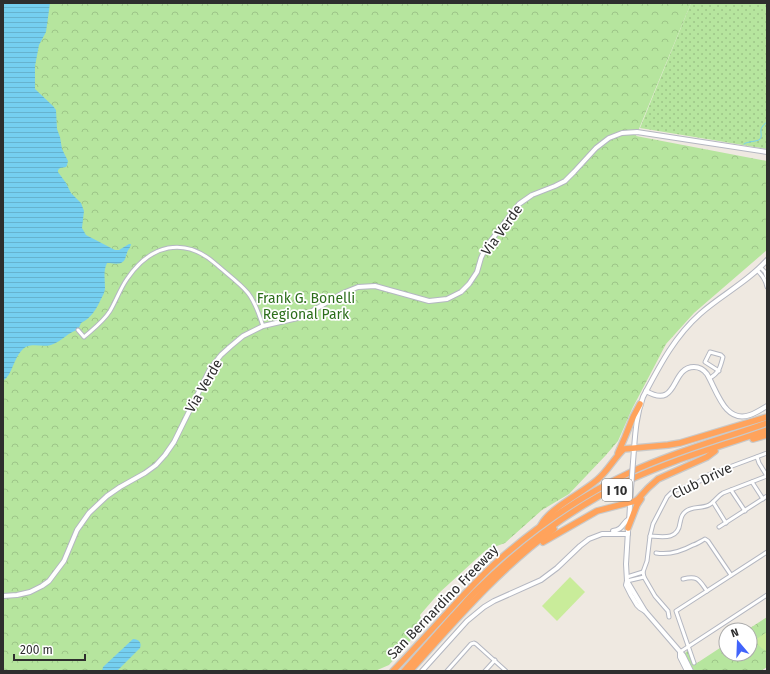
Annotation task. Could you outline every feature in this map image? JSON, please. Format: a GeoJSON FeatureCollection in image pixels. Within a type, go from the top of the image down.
{"type":"FeatureCollection","features":[{"type":"Feature","properties":{"kind":"highway"},"geometry":{"type":"LineString","coordinates":[[612,464],[640,404]]}},
{"type":"Feature","properties":{"kind":"highway"},"geometry":{"type":"LineString","coordinates":[[540,526],[544,518],[597,480],[624,449],[680,443],[767,417]]}},
{"type":"Feature","properties":{"kind":"highway"},"geometry":{"type":"LineString","coordinates":[[688,450],[760,419]]}},
{"type":"Feature","properties":{"kind":"highway","name":"San Bernardino Freeway"},"geometry":{"type":"LineString","coordinates":[[394,671],[481,577],[503,556],[556,514],[584,497],[650,464],[767,423]]}},
{"type":"Feature","properties":{"kind":"highway"},"geometry":{"type":"LineString","coordinates":[[404,671],[497,570],[529,543],[568,515],[610,490],[654,469],[767,430]]}},
{"type":"Feature","properties":{"kind":"highway","name":"San Bernardino Freeway"},"geometry":{"type":"LineString","coordinates":[[410,671],[470,604],[500,574],[552,530],[598,501],[660,470],[767,434]]}},
{"type":"Feature","properties":{"kind":"highway"},"geometry":{"type":"LineString","coordinates":[[399,671],[481,581],[508,556],[551,523],[584,501],[638,473],[673,458],[716,444],[722,439]]}},
{"type":"Feature","properties":{"kind":"highway"},"geometry":{"type":"LineString","coordinates":[[628,531],[637,505],[648,488],[658,479],[707,458],[715,451]]}},
{"type":"Feature","properties":{"kind":"highway"},"geometry":{"type":"LineString","coordinates":[[530,548],[597,511],[635,501],[643,495]]}},
{"type":"Feature","properties":{"kind":"main road","name":"Via Verde"},"geometry":{"type":"LineString","coordinates":[[3,596],[18,596],[30,592],[49,581],[64,561],[77,530],[89,513],[107,496],[145,473],[156,465],[165,455],[174,442],[210,369],[221,355],[243,336],[263,326],[302,317],[343,293],[358,287],[375,286],[429,301],[446,299],[461,292],[469,284],[477,272],[486,247],[519,204],[532,195],[565,181],[596,148],[609,138],[622,133],[637,132],[767,152]]}},
{"type":"Feature","properties":{"kind":"main road"},"geometry":{"type":"LineString","coordinates":[[691,671],[683,655],[637,599],[627,579],[626,564],[636,422],[640,404],[646,391],[668,351],[688,325],[712,303],[759,269],[767,260]]}},
{"type":"Feature","properties":{"kind":"main road"},"geometry":{"type":"LineString","coordinates":[[646,391],[656,396],[667,394],[672,390],[682,371],[689,367],[697,367],[705,371],[725,408],[732,414],[741,417],[752,415],[767,406]]}},
{"type":"Feature","properties":{"kind":"main road"},"geometry":{"type":"LineString","coordinates":[[422,671],[467,621],[484,607],[496,600],[542,580],[585,541],[621,528],[624,522],[629,519]]}},
{"type":"Feature","properties":{"kind":"main road"},"geometry":{"type":"LineString","coordinates":[[608,533],[628,531]]}},
{"type":"Feature","properties":{"kind":"main road"},"geometry":{"type":"LineString","coordinates":[[680,652],[680,657],[688,671]]}},
{"type":"Feature","properties":{"kind":"street"},"geometry":{"type":"LineString","coordinates":[[78,330],[84,337],[99,324],[110,312],[126,280],[135,267],[144,259],[162,249],[178,247],[192,249],[212,260],[247,292],[256,306],[263,326]]}},
{"type":"Feature","properties":{"kind":"street"},"geometry":{"type":"LineString","coordinates":[[759,269],[765,277],[765,282],[767,284]]}},
{"type":"Feature","properties":{"kind":"street"},"geometry":{"type":"LineString","coordinates":[[710,378],[719,371],[723,357],[710,352],[705,362],[719,371]]}},
{"type":"Feature","properties":{"kind":"street","name":"Club Drive"},"geometry":{"type":"LineString","coordinates":[[669,617],[668,612],[655,596],[644,577],[643,572],[647,561],[653,524],[667,498],[676,490],[697,483],[712,474],[767,453]]}},
{"type":"Feature","properties":{"kind":"street"},"geometry":{"type":"LineString","coordinates":[[757,457],[767,476],[767,480]]}},
{"type":"Feature","properties":{"kind":"street"},"geometry":{"type":"LineString","coordinates":[[650,536],[667,537],[676,534],[681,516],[686,511],[705,506],[713,502],[720,494],[767,476]]}},
{"type":"Feature","properties":{"kind":"street"},"geometry":{"type":"LineString","coordinates":[[752,482],[763,499]]}},
{"type":"Feature","properties":{"kind":"street"},"geometry":{"type":"LineString","coordinates":[[731,490],[745,511]]}},
{"type":"Feature","properties":{"kind":"street"},"geometry":{"type":"LineString","coordinates":[[719,527],[767,496]]}},
{"type":"Feature","properties":{"kind":"street"},"geometry":{"type":"LineString","coordinates":[[713,502],[726,523]]}},
{"type":"Feature","properties":{"kind":"street"},"geometry":{"type":"LineString","coordinates":[[656,553],[662,554],[675,552],[705,540],[708,541],[731,576]]}},
{"type":"Feature","properties":{"kind":"street"},"geometry":{"type":"LineString","coordinates":[[694,664],[676,611],[767,552]]}},
{"type":"Feature","properties":{"kind":"street"},"geometry":{"type":"LineString","coordinates":[[627,579],[643,572]]}},
{"type":"Feature","properties":{"kind":"street"},"geometry":{"type":"LineString","coordinates":[[627,579],[644,577]]}},
{"type":"Feature","properties":{"kind":"street"},"geometry":{"type":"LineString","coordinates":[[683,579],[693,577],[697,578],[707,592]]}},
{"type":"Feature","properties":{"kind":"street"},"geometry":{"type":"LineString","coordinates":[[680,652],[767,595]]}},
{"type":"Feature","properties":{"kind":"street"},"geometry":{"type":"LineString","coordinates":[[447,671],[471,644],[474,643],[506,671]]}},
{"type":"Feature","properties":{"kind":"street"},"geometry":{"type":"LineString","coordinates":[[485,671],[494,660]]}},
{"type":"Feature","properties":{"kind":"green space","name":"Frank G. Bonelli Regional Park"},"geometry":{"type":"Polygon","coordinates":[[[3,3],[691,3],[636,136],[767,161],[767,250],[694,313],[666,344],[632,409],[618,441],[606,455],[569,494],[542,510],[505,543],[486,550],[439,593],[420,615],[423,626],[389,665],[375,671],[3,671],[3,3]]]}},
{"type":"Feature","properties":{"kind":"green space"},"geometry":{"type":"Polygon","coordinates":[[[691,3],[767,3],[767,149],[640,128],[691,3]]]}},
{"type":"Feature","properties":{"kind":"green space"},"geometry":{"type":"Polygon","coordinates":[[[570,577],[585,592],[557,621],[542,606],[570,577]]]}},
{"type":"Feature","properties":{"kind":"green space"},"geometry":{"type":"Polygon","coordinates":[[[767,617],[767,667],[761,671],[694,671],[685,655],[685,653],[691,648],[695,662],[697,663],[718,649],[718,662],[758,662],[758,623],[767,617]]]}},
{"type":"Feature","properties":{"kind":"green space"},"geometry":{"type":"Polygon","coordinates":[[[767,632],[767,651],[758,644],[758,638],[767,632]]]}},
{"type":"Feature","properties":{"kind":"water"},"geometry":{"type":"Polygon","coordinates":[[[3,3],[50,3],[46,32],[39,45],[35,66],[35,89],[56,110],[57,129],[62,149],[68,161],[66,167],[60,168],[58,172],[71,193],[81,203],[84,211],[82,228],[86,235],[115,250],[119,250],[131,244],[122,263],[107,263],[104,294],[95,310],[88,319],[81,323],[78,330],[51,345],[32,345],[25,347],[19,354],[9,374],[3,381],[3,3]]]}},
{"type":"Feature","properties":{"kind":"water"},"geometry":{"type":"Polygon","coordinates":[[[133,639],[140,642],[140,648],[117,671],[102,671],[103,667],[133,639]]]}},
{"type":"Feature","properties":{"kind":"waterway"},"geometry":{"type":"LineString","coordinates":[[744,144],[760,139],[762,127],[767,122]]}}]}
